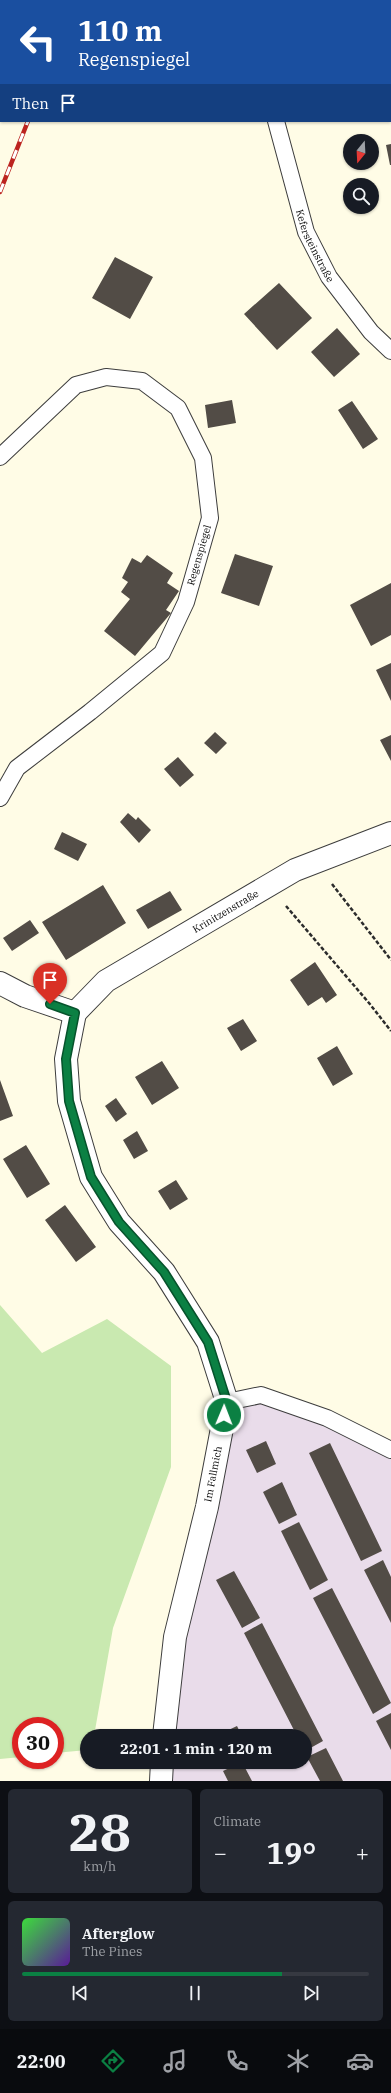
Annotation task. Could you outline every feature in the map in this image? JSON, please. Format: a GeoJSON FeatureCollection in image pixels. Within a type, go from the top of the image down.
{"type":"FeatureCollection","features":[{"type":"Feature","properties":{"kind":"street","name":"Krinitzenstraße"},"geometry":{"type":"LineString","coordinates":[[75,1013],[106,982],[268,886],[315,861],[391,833]]}},
{"type":"Feature","properties":{"kind":"street"},"geometry":{"type":"LineString","coordinates":[[0,983],[26,996],[75,1013]]}},
{"type":"Feature","properties":{"kind":"street","name":"Im Fallmich"},"geometry":{"type":"LineString","coordinates":[[75,1013],[66,1059],[69,1101],[91,1177],[119,1222],[164,1272],[208,1342],[227,1402],[207,1507],[175,1637],[165,1729]]}},
{"type":"Feature","properties":{"kind":"street"},"geometry":{"type":"LineString","coordinates":[[161,1781],[162,1769]]}},
{"type":"Feature","properties":{"kind":"lane","name":"Kefersteinstraße"},"geometry":{"type":"LineString","coordinates":[[276,122],[306,232],[329,277],[371,332],[391,351]]}},
{"type":"Feature","properties":{"kind":"lane","name":"Regenspiegel"},"geometry":{"type":"LineString","coordinates":[[0,457],[76,385],[106,377],[142,381],[178,408],[202,458],[210,518],[186,602],[162,653],[90,712],[17,768],[0,798]]}},
{"type":"Feature","properties":{"kind":"lane"},"geometry":{"type":"LineString","coordinates":[[227,1402],[261,1395],[327,1418],[391,1450]]}},
{"type":"Feature","properties":{"kind":"path"},"geometry":{"type":"LineString","coordinates":[[315,861],[352,912],[391,960]]}},
{"type":"Feature","properties":{"kind":"path"},"geometry":{"type":"LineString","coordinates":[[268,886],[369,1002],[391,1031]]}},
{"type":"Feature","properties":{"kind":"shaded area"},"geometry":{"type":"Polygon","coordinates":[[[261,1395],[391,1450],[391,1781],[161,1781],[162,1769],[312,1769],[312,1729],[165,1729],[227,1402],[261,1395]]]}},
{"type":"Feature","properties":{"kind":"green space"},"geometry":{"type":"Polygon","coordinates":[[[0,1305],[42,1353],[107,1319],[171,1366],[171,1467],[113,1628],[95,1729],[80,1729],[80,1751],[64,1752],[64,1717],[12,1717],[12,1758],[0,1759],[0,1305]]]}},
{"type":"Feature","properties":{"kind":"building"},"geometry":{"type":"Polygon","coordinates":[[[391,144],[391,165],[390,165],[386,145],[391,144]]]}},
{"type":"Feature","properties":{"kind":"building"},"geometry":{"type":"Polygon","coordinates":[[[115,257],[153,277],[130,319],[92,298],[115,257]]]}},
{"type":"Feature","properties":{"kind":"building"},"geometry":{"type":"Polygon","coordinates":[[[279,283],[312,318],[277,350],[244,314],[279,283]]]}},
{"type":"Feature","properties":{"kind":"building"},"geometry":{"type":"Polygon","coordinates":[[[337,328],[360,354],[334,377],[311,352],[337,328]]]}},
{"type":"Feature","properties":{"kind":"building"},"geometry":{"type":"Polygon","coordinates":[[[232,400],[236,423],[208,428],[205,405],[232,400]]]}},
{"type":"Feature","properties":{"kind":"building"},"geometry":{"type":"Polygon","coordinates":[[[352,401],[378,439],[363,449],[338,410],[352,401]]]}},
{"type":"Feature","properties":{"kind":"building"},"geometry":{"type":"Polygon","coordinates":[[[235,554],[273,566],[259,606],[221,593],[235,554]]]}},
{"type":"Feature","properties":{"kind":"building"},"geometry":{"type":"Polygon","coordinates":[[[147,555],[173,573],[167,583],[179,591],[166,610],[171,613],[135,656],[104,631],[130,599],[121,592],[128,582],[122,578],[132,558],[141,563],[147,555]]]}},
{"type":"Feature","properties":{"kind":"building"},"geometry":{"type":"Polygon","coordinates":[[[391,583],[391,635],[371,646],[350,605],[391,583]]]}},
{"type":"Feature","properties":{"kind":"building"},"geometry":{"type":"Polygon","coordinates":[[[391,663],[391,701],[376,670],[391,663]]]}},
{"type":"Feature","properties":{"kind":"building"},"geometry":{"type":"Polygon","coordinates":[[[215,732],[227,743],[216,754],[204,743],[215,732]]]}},
{"type":"Feature","properties":{"kind":"building"},"geometry":{"type":"Polygon","coordinates":[[[391,735],[391,761],[380,740],[391,735]]]}},
{"type":"Feature","properties":{"kind":"building"},"geometry":{"type":"Polygon","coordinates":[[[178,757],[194,775],[180,787],[164,769],[178,757]]]}},
{"type":"Feature","properties":{"kind":"building"},"geometry":{"type":"Polygon","coordinates":[[[128,813],[136,820],[138,817],[151,830],[139,843],[120,822],[128,813]]]}},
{"type":"Feature","properties":{"kind":"building"},"geometry":{"type":"Polygon","coordinates":[[[62,832],[87,844],[78,861],[54,849],[62,832]]]}},
{"type":"Feature","properties":{"kind":"building"},"geometry":{"type":"Polygon","coordinates":[[[103,885],[126,923],[66,960],[42,922],[103,885]]]}},
{"type":"Feature","properties":{"kind":"building"},"geometry":{"type":"Polygon","coordinates":[[[170,891],[182,910],[148,929],[136,910],[170,891]]]}},
{"type":"Feature","properties":{"kind":"building"},"geometry":{"type":"Polygon","coordinates":[[[30,920],[39,933],[12,951],[3,938],[30,920]]]}},
{"type":"Feature","properties":{"kind":"building"},"geometry":{"type":"Polygon","coordinates":[[[315,962],[337,995],[326,1003],[322,997],[308,1006],[290,980],[315,962]]]}},
{"type":"Feature","properties":{"kind":"building"},"geometry":{"type":"Polygon","coordinates":[[[243,1019],[257,1041],[241,1051],[227,1028],[243,1019]]]}},
{"type":"Feature","properties":{"kind":"building"},"geometry":{"type":"Polygon","coordinates":[[[337,1046],[353,1074],[333,1086],[317,1058],[337,1046]]]}},
{"type":"Feature","properties":{"kind":"building"},"geometry":{"type":"Polygon","coordinates":[[[162,1061],[179,1088],[152,1105],[135,1077],[162,1061]]]}},
{"type":"Feature","properties":{"kind":"building"},"geometry":{"type":"Polygon","coordinates":[[[0,1080],[13,1116],[0,1121],[0,1080]]]}},
{"type":"Feature","properties":{"kind":"building"},"geometry":{"type":"Polygon","coordinates":[[[116,1098],[127,1114],[116,1122],[105,1106],[116,1098]]]}},
{"type":"Feature","properties":{"kind":"building"},"geometry":{"type":"Polygon","coordinates":[[[137,1131],[148,1151],[134,1159],[123,1140],[137,1131]]]}},
{"type":"Feature","properties":{"kind":"building"},"geometry":{"type":"Polygon","coordinates":[[[26,1145],[50,1184],[27,1198],[3,1159],[26,1145]]]}},
{"type":"Feature","properties":{"kind":"building"},"geometry":{"type":"Polygon","coordinates":[[[176,1180],[188,1199],[170,1210],[158,1191],[176,1180]]]}},
{"type":"Feature","properties":{"kind":"building"},"geometry":{"type":"Polygon","coordinates":[[[65,1205],[96,1247],[76,1262],[45,1220],[65,1205]]]}},
{"type":"Feature","properties":{"kind":"building"},"geometry":{"type":"Polygon","coordinates":[[[266,1441],[276,1464],[257,1473],[246,1450],[266,1441]]]}},
{"type":"Feature","properties":{"kind":"building"},"geometry":{"type":"Polygon","coordinates":[[[330,1443],[382,1551],[361,1561],[309,1453],[330,1443]]]}},
{"type":"Feature","properties":{"kind":"building"},"geometry":{"type":"Polygon","coordinates":[[[282,1482],[297,1515],[279,1524],[263,1492],[282,1482]]]}},
{"type":"Feature","properties":{"kind":"building"},"geometry":{"type":"Polygon","coordinates":[[[299,1522],[328,1580],[310,1590],[281,1531],[299,1522]]]}},
{"type":"Feature","properties":{"kind":"building"},"geometry":{"type":"Polygon","coordinates":[[[383,1560],[391,1577],[391,1623],[364,1570],[383,1560]]]}},
{"type":"Feature","properties":{"kind":"building"},"geometry":{"type":"Polygon","coordinates":[[[234,1571],[260,1618],[242,1628],[216,1580],[234,1571]]]}},
{"type":"Feature","properties":{"kind":"building"},"geometry":{"type":"Polygon","coordinates":[[[332,1588],[391,1703],[373,1714],[313,1598],[332,1588]]]}},
{"type":"Feature","properties":{"kind":"building"},"geometry":{"type":"Polygon","coordinates":[[[262,1623],[323,1741],[312,1747],[312,1729],[293,1729],[244,1633],[262,1623]]]}},
{"type":"Feature","properties":{"kind":"building"},"geometry":{"type":"Polygon","coordinates":[[[391,1713],[391,1750],[376,1721],[391,1713]]]}},
{"type":"Feature","properties":{"kind":"building"},"geometry":{"type":"Polygon","coordinates":[[[237,1726],[238,1729],[231,1729],[237,1726]]]}},
{"type":"Feature","properties":{"kind":"building"},"geometry":{"type":"Polygon","coordinates":[[[326,1748],[343,1781],[320,1781],[312,1766],[312,1755],[326,1748]]]}},
{"type":"Feature","properties":{"kind":"building"},"geometry":{"type":"Polygon","coordinates":[[[227,1769],[246,1769],[252,1781],[228,1781],[223,1771],[227,1769]]]}},
{"type":"Feature","properties":{"kind":"railway"},"geometry":{"type":"LineString","coordinates":[[0,192],[28,122]]}},
{"type":"Feature","properties":{"kind":"route"},"geometry":{"type":"LineString","coordinates":[[50,1004],[75,1013],[66,1059],[69,1101],[91,1177],[119,1222],[164,1272],[208,1342],[227,1402],[224,1415]]}}]}
